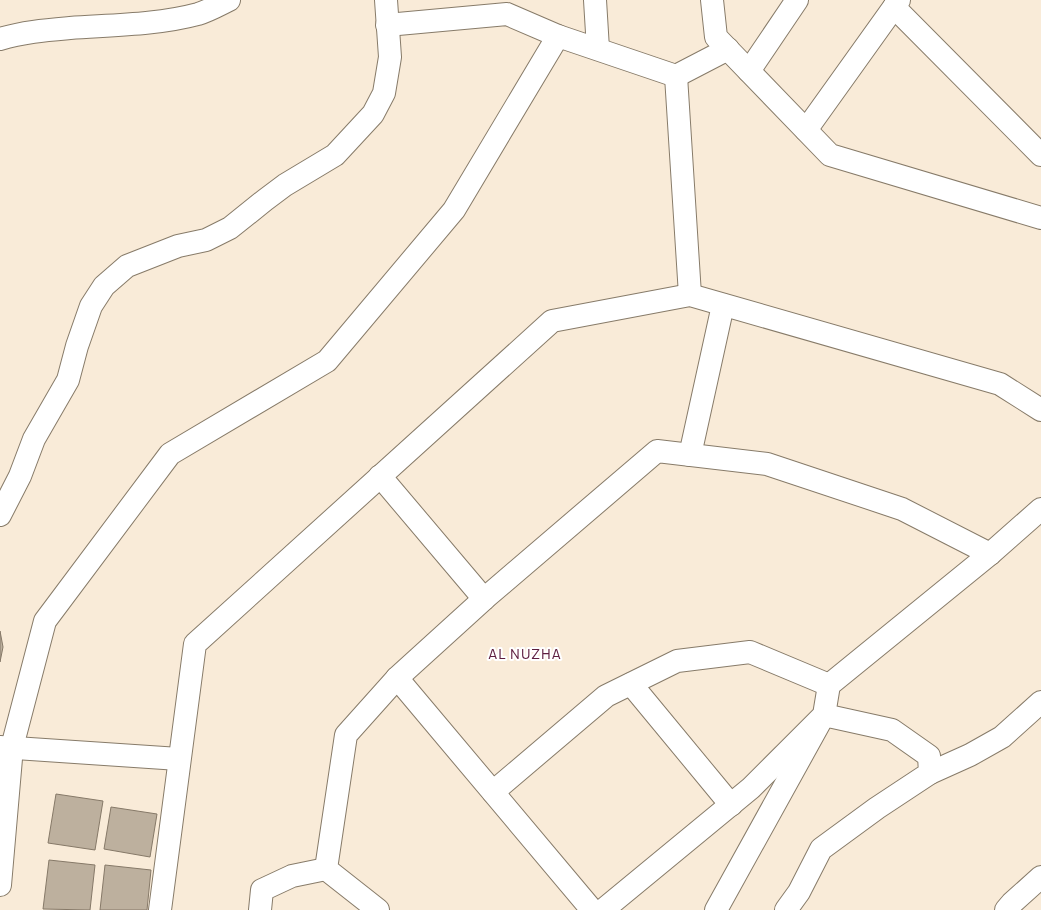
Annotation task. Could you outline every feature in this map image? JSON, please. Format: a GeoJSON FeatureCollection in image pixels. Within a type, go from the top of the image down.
{"type":"FeatureCollection","features":[{"type":"Feature","properties":{"kind":"street"},"geometry":{"type":"LineString","coordinates":[[0,39],[11,35],[51,30],[142,23],[180,18],[200,14],[229,0]]}},
{"type":"Feature","properties":{"kind":"street"},"geometry":{"type":"LineString","coordinates":[[0,515],[20,476],[34,439],[68,380],[77,346],[91,306],[104,286],[127,266],[178,246],[206,240],[230,228],[285,185],[335,154],[373,114],[384,94],[390,57],[386,0]]}},
{"type":"Feature","properties":{"kind":"street"},"geometry":{"type":"LineString","coordinates":[[595,0],[598,49]]}},
{"type":"Feature","properties":{"kind":"street"},"geometry":{"type":"LineString","coordinates":[[712,0],[716,37],[830,154],[1041,218]]}},
{"type":"Feature","properties":{"kind":"street"},"geometry":{"type":"LineString","coordinates":[[749,71],[797,0]]}},
{"type":"Feature","properties":{"kind":"street"},"geometry":{"type":"LineString","coordinates":[[806,130],[896,3],[1041,155]]}},
{"type":"Feature","properties":{"kind":"street"},"geometry":{"type":"LineString","coordinates":[[387,25],[507,14],[558,36],[676,76],[728,49]]}},
{"type":"Feature","properties":{"kind":"street"},"geometry":{"type":"LineString","coordinates":[[0,885],[6,747],[45,621],[170,454],[327,362],[454,210],[558,36]]}},
{"type":"Feature","properties":{"kind":"street"},"geometry":{"type":"LineString","coordinates":[[676,76],[690,295]]}},
{"type":"Feature","properties":{"kind":"street"},"geometry":{"type":"LineString","coordinates":[[160,910],[195,644],[552,320],[690,295],[1000,384],[1041,410]]}},
{"type":"Feature","properties":{"kind":"street"},"geometry":{"type":"LineString","coordinates":[[690,455],[723,305]]}},
{"type":"Feature","properties":{"kind":"street"},"geometry":{"type":"LineString","coordinates":[[378,910],[352,900],[326,869],[346,735],[396,678],[484,599],[657,451],[767,464],[895,506],[990,554]]}},
{"type":"Feature","properties":{"kind":"street"},"geometry":{"type":"LineString","coordinates":[[380,476],[484,599]]}},
{"type":"Feature","properties":{"kind":"street"},"geometry":{"type":"LineString","coordinates":[[716,910],[824,715],[829,685],[990,554],[1041,509]]}},
{"type":"Feature","properties":{"kind":"street"},"geometry":{"type":"LineString","coordinates":[[493,792],[606,696],[677,661],[750,652],[829,685]]}},
{"type":"Feature","properties":{"kind":"street"},"geometry":{"type":"LineString","coordinates":[[396,678],[592,910]]}},
{"type":"Feature","properties":{"kind":"street"},"geometry":{"type":"LineString","coordinates":[[631,684],[731,804]]}},
{"type":"Feature","properties":{"kind":"street"},"geometry":{"type":"LineString","coordinates":[[786,910],[799,892],[821,849],[877,808],[930,773],[970,755],[1002,737],[1041,702]]}},
{"type":"Feature","properties":{"kind":"street"},"geometry":{"type":"LineString","coordinates":[[603,910],[751,788],[824,715]]}},
{"type":"Feature","properties":{"kind":"street"},"geometry":{"type":"LineString","coordinates":[[824,715],[892,730],[929,756],[930,773]]}},
{"type":"Feature","properties":{"kind":"street"},"geometry":{"type":"LineString","coordinates":[[6,747],[179,759]]}},
{"type":"Feature","properties":{"kind":"street"},"geometry":{"type":"LineString","coordinates":[[260,910],[262,890],[292,876],[326,869]]}},
{"type":"Feature","properties":{"kind":"street"},"geometry":{"type":"LineString","coordinates":[[1006,910],[1041,877]]}},
{"type":"Feature","properties":{"kind":"building"},"geometry":{"type":"Polygon","coordinates":[[[0,631],[3,647],[0,662],[0,631]]]}},
{"type":"Feature","properties":{"kind":"building"},"geometry":{"type":"Polygon","coordinates":[[[56,794],[103,801],[95,850],[48,843],[56,794]]]}},
{"type":"Feature","properties":{"kind":"building"},"geometry":{"type":"Polygon","coordinates":[[[111,807],[157,814],[150,857],[104,849],[111,807]]]}},
{"type":"Feature","properties":{"kind":"building"},"geometry":{"type":"Polygon","coordinates":[[[49,860],[95,865],[90,910],[43,909],[49,860]]]}},
{"type":"Feature","properties":{"kind":"building"},"geometry":{"type":"Polygon","coordinates":[[[105,865],[151,870],[147,910],[100,910],[105,865]]]}},
{"type":"Feature","properties":{"kind":"district","name":"AL NUZHA"},"geometry":{"type":"Point","coordinates":[525,654]}}]}
